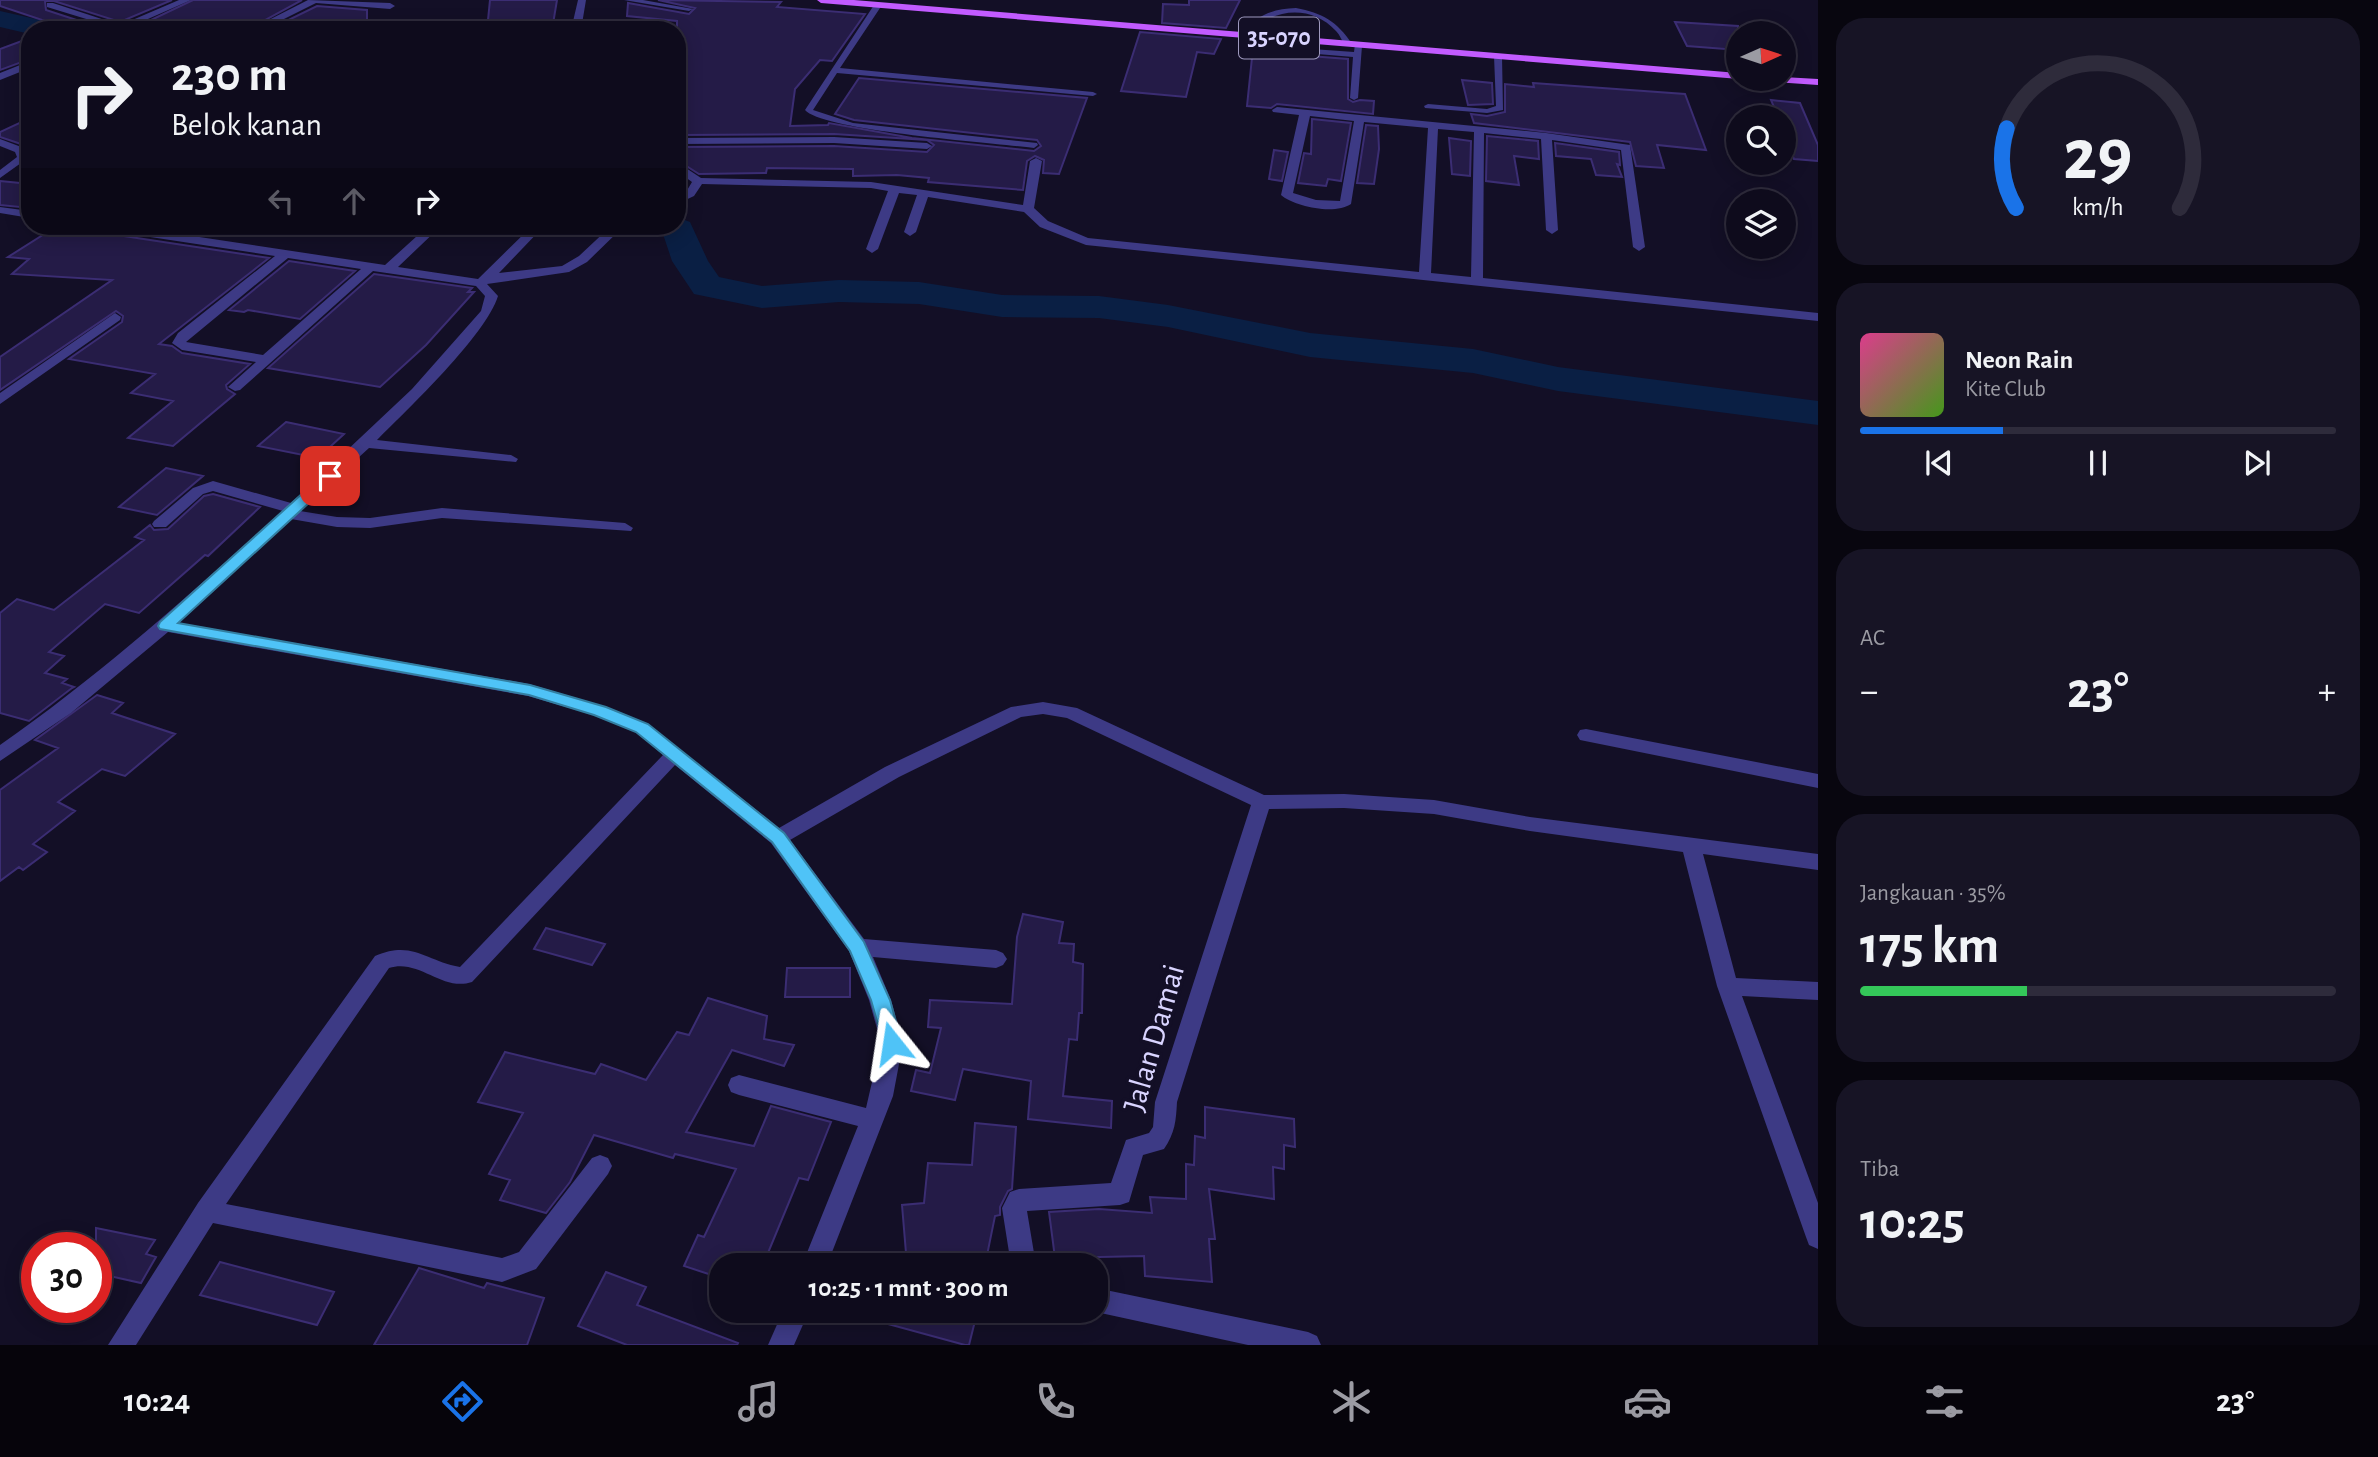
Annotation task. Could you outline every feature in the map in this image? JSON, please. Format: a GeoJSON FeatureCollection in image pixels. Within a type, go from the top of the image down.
{"type":"FeatureCollection","features":[{"type":"Feature","properties":{"kind":"main road","name":"35-070"},"geometry":{"type":"LineString","coordinates":[[821,0],[1245,35],[1354,48],[1726,74]]}},
{"type":"Feature","properties":{"kind":"main road"},"geometry":{"type":"LineString","coordinates":[[1796,80],[1818,82]]}},
{"type":"Feature","properties":{"kind":"street"},"geometry":{"type":"LineString","coordinates":[[136,21],[187,0]]}},
{"type":"Feature","properties":{"kind":"street"},"geometry":{"type":"LineString","coordinates":[[272,21],[314,0],[390,6]]}},
{"type":"Feature","properties":{"kind":"street"},"geometry":{"type":"LineString","coordinates":[[578,21],[582,0]]}},
{"type":"Feature","properties":{"kind":"street"},"geometry":{"type":"LineString","coordinates":[[0,77],[21,68]]}},
{"type":"Feature","properties":{"kind":"street"},"geometry":{"type":"LineString","coordinates":[[1278,110],[1359,120],[1546,136],[1626,147],[1639,247]]}},
{"type":"Feature","properties":{"kind":"street"},"geometry":{"type":"LineString","coordinates":[[1305,114],[1287,195],[1297,200],[1338,205],[1345,204],[1359,120]]}},
{"type":"Feature","properties":{"kind":"street"},"geometry":{"type":"LineString","coordinates":[[1425,274],[1433,125]]}},
{"type":"Feature","properties":{"kind":"street"},"geometry":{"type":"LineString","coordinates":[[1477,280],[1479,130]]}},
{"type":"Feature","properties":{"kind":"street"},"geometry":{"type":"LineString","coordinates":[[1546,136],[1552,230]]}},
{"type":"Feature","properties":{"kind":"street"},"geometry":{"type":"LineString","coordinates":[[686,141],[834,140],[928,146]]}},
{"type":"Feature","properties":{"kind":"street"},"geometry":{"type":"LineString","coordinates":[[0,142],[21,146]]}},
{"type":"Feature","properties":{"kind":"street"},"geometry":{"type":"LineString","coordinates":[[0,175],[21,159]]}},
{"type":"Feature","properties":{"kind":"street"},"geometry":{"type":"LineString","coordinates":[[1028,209],[1036,161]]}},
{"type":"Feature","properties":{"kind":"street"},"geometry":{"type":"LineString","coordinates":[[686,172],[698,181],[843,183],[925,192],[1028,209],[1044,224],[1086,242],[1425,274],[1818,317]]}},
{"type":"Feature","properties":{"kind":"street"},"geometry":{"type":"LineString","coordinates":[[686,196],[698,181]]}},
{"type":"Feature","properties":{"kind":"street"},"geometry":{"type":"LineString","coordinates":[[872,249],[895,188]]}},
{"type":"Feature","properties":{"kind":"street"},"geometry":{"type":"LineString","coordinates":[[910,232],[925,192]]}},
{"type":"Feature","properties":{"kind":"street"},"geometry":{"type":"LineString","coordinates":[[0,210],[21,214]]}},
{"type":"Feature","properties":{"kind":"street"},"geometry":{"type":"LineString","coordinates":[[169,235],[370,267],[484,281],[565,270],[583,259],[608,235]]}},
{"type":"Feature","properties":{"kind":"street"},"geometry":{"type":"LineString","coordinates":[[388,269],[425,235]]}},
{"type":"Feature","properties":{"kind":"street"},"geometry":{"type":"LineString","coordinates":[[484,281],[529,235]]}},
{"type":"Feature","properties":{"kind":"street"},"geometry":{"type":"LineString","coordinates":[[265,359],[182,346],[179,343],[183,336],[285,254]]}},
{"type":"Feature","properties":{"kind":"street"},"geometry":{"type":"LineString","coordinates":[[235,387],[370,267]]}},
{"type":"Feature","properties":{"kind":"street"},"geometry":{"type":"LineString","coordinates":[[0,754],[65,709],[165,626],[366,443],[417,392],[487,312],[492,296],[484,281]]}},
{"type":"Feature","properties":{"kind":"street"},"geometry":{"type":"LineString","coordinates":[[0,400],[115,317]]}},
{"type":"Feature","properties":{"kind":"street"},"geometry":{"type":"LineString","coordinates":[[366,443],[512,459]]}},
{"type":"Feature","properties":{"kind":"street"},"geometry":{"type":"LineString","coordinates":[[160,524],[198,491],[213,486],[291,512],[337,522],[370,523],[442,513],[625,528]]}},
{"type":"Feature","properties":{"kind":"street"},"geometry":{"type":"LineString","coordinates":[[165,626],[530,690],[600,711],[642,728],[778,838],[858,947],[880,1000],[892,1043],[882,1096],[820,1253]]}},
{"type":"Feature","properties":{"kind":"street"},"geometry":{"type":"LineString","coordinates":[[778,838],[892,772],[1017,711],[1043,708],[1071,712],[1262,802],[1344,801],[1434,807],[1530,824],[1818,862]]}},
{"type":"Feature","properties":{"kind":"street"},"geometry":{"type":"LineString","coordinates":[[1586,735],[1818,781]]}},
{"type":"Feature","properties":{"kind":"street"},"geometry":{"type":"LineString","coordinates":[[121,1345],[207,1211],[382,962],[392,956],[403,955],[455,976],[472,970],[674,755]]}},
{"type":"Feature","properties":{"kind":"street","name":"Jalan Damai"},"geometry":{"type":"LineString","coordinates":[[1021,1253],[1014,1208],[1019,1200],[1120,1194],[1134,1147],[1156,1142],[1164,1130],[1166,1102],[1262,802]]}},
{"type":"Feature","properties":{"kind":"street"},"geometry":{"type":"LineString","coordinates":[[1691,845],[1728,986],[1818,1237]]}},
{"type":"Feature","properties":{"kind":"street"},"geometry":{"type":"LineString","coordinates":[[858,947],[996,960]]}},
{"type":"Feature","properties":{"kind":"street"},"geometry":{"type":"LineString","coordinates":[[1728,986],[1818,991]]}},
{"type":"Feature","properties":{"kind":"street"},"geometry":{"type":"LineString","coordinates":[[739,1085],[873,1119]]}},
{"type":"Feature","properties":{"kind":"street"},"geometry":{"type":"LineString","coordinates":[[207,1211],[502,1270],[527,1261],[600,1166]]}},
{"type":"Feature","properties":{"kind":"street"},"geometry":{"type":"LineString","coordinates":[[1108,1303],[1308,1345]]}},
{"type":"Feature","properties":{"kind":"street"},"geometry":{"type":"LineString","coordinates":[[782,1345],[791,1323]]}},
{"type":"Feature","properties":{"kind":"lane"},"geometry":{"type":"LineString","coordinates":[[628,0],[690,9]]}},
{"type":"Feature","properties":{"kind":"lane"},"geometry":{"type":"LineString","coordinates":[[1245,35],[1249,21],[1260,9],[1293,2],[1317,10],[1335,23],[1354,48],[1353,98]]}},
{"type":"Feature","properties":{"kind":"lane"},"geometry":{"type":"LineString","coordinates":[[50,5],[102,21]]}},
{"type":"Feature","properties":{"kind":"lane"},"geometry":{"type":"LineString","coordinates":[[878,5],[809,110],[819,117],[852,125],[1034,145]]}},
{"type":"Feature","properties":{"kind":"lane"},"geometry":{"type":"LineString","coordinates":[[1270,48],[1354,48]]}},
{"type":"Feature","properties":{"kind":"lane"},"geometry":{"type":"LineString","coordinates":[[1429,106],[1487,111],[1500,108],[1498,56]]}},
{"type":"Feature","properties":{"kind":"lane"},"geometry":{"type":"LineString","coordinates":[[834,70],[1093,94]]}},
{"type":"Feature","properties":{"kind":"building"},"geometry":{"type":"Polygon","coordinates":[[[0,0],[172,0],[122,21],[54,1],[45,1],[46,10],[80,21],[45,21],[0,6],[0,0]]]}},
{"type":"Feature","properties":{"kind":"building"},"geometry":{"type":"Polygon","coordinates":[[[193,0],[302,0],[264,21],[149,21],[193,0]]]}},
{"type":"Feature","properties":{"kind":"building"},"geometry":{"type":"Polygon","coordinates":[[[490,0],[557,0],[554,21],[488,21],[490,0]]]}},
{"type":"Feature","properties":{"kind":"building"},"geometry":{"type":"Polygon","coordinates":[[[658,0],[781,2],[777,7],[865,14],[832,61],[820,60],[795,89],[790,126],[829,123],[912,138],[1034,151],[1041,146],[1037,140],[854,120],[835,114],[859,78],[1087,98],[1059,174],[1043,173],[1044,160],[1035,156],[1027,161],[1023,190],[928,182],[929,178],[897,175],[853,176],[853,169],[767,168],[766,173],[699,174],[686,166],[686,147],[834,146],[927,152],[934,145],[927,140],[834,134],[686,135],[686,21],[627,16],[628,3],[689,14],[695,8],[658,0]]]}},
{"type":"Feature","properties":{"kind":"building"},"geometry":{"type":"Polygon","coordinates":[[[1189,0],[1240,0],[1226,28],[1162,23],[1163,4],[1189,5],[1189,0]]]}},
{"type":"Feature","properties":{"kind":"building"},"geometry":{"type":"Polygon","coordinates":[[[317,6],[367,10],[366,21],[286,21],[317,6]]]}},
{"type":"Feature","properties":{"kind":"building"},"geometry":{"type":"Polygon","coordinates":[[[1675,22],[1726,25],[1726,49],[1687,46],[1675,22]]]}},
{"type":"Feature","properties":{"kind":"building"},"geometry":{"type":"Polygon","coordinates":[[[1140,32],[1221,39],[1214,54],[1197,52],[1186,97],[1121,91],[1140,32]]]}},
{"type":"Feature","properties":{"kind":"building"},"geometry":{"type":"Polygon","coordinates":[[[21,41],[21,62],[0,70],[0,49],[21,41]]]}},
{"type":"Feature","properties":{"kind":"building"},"geometry":{"type":"Polygon","coordinates":[[[1253,48],[1270,53],[1348,59],[1348,99],[1353,102],[1374,101],[1373,114],[1277,104],[1271,108],[1247,106],[1253,48]]]}},
{"type":"Feature","properties":{"kind":"building"},"geometry":{"type":"Polygon","coordinates":[[[1462,80],[1492,83],[1493,104],[1468,105],[1462,80]]]}},
{"type":"Feature","properties":{"kind":"building"},"geometry":{"type":"Polygon","coordinates":[[[1533,83],[1685,94],[1706,150],[1657,145],[1664,168],[1636,166],[1630,142],[1474,123],[1471,114],[1487,116],[1505,112],[1505,84],[1534,87],[1533,83]]]}},
{"type":"Feature","properties":{"kind":"building"},"geometry":{"type":"Polygon","coordinates":[[[1771,100],[1800,103],[1818,145],[1818,161],[1796,159],[1796,105],[1773,105],[1771,100]]]}},
{"type":"Feature","properties":{"kind":"building"},"geometry":{"type":"Polygon","coordinates":[[[1312,119],[1351,123],[1341,181],[1328,179],[1326,186],[1298,183],[1304,153],[1311,154],[1312,119]]]}},
{"type":"Feature","properties":{"kind":"building"},"geometry":{"type":"Polygon","coordinates":[[[21,122],[21,144],[0,137],[0,132],[21,122]]]}},
{"type":"Feature","properties":{"kind":"building"},"geometry":{"type":"Polygon","coordinates":[[[1366,125],[1378,126],[1379,149],[1374,184],[1357,183],[1366,125]]]}},
{"type":"Feature","properties":{"kind":"building"},"geometry":{"type":"Polygon","coordinates":[[[1487,136],[1538,141],[1539,159],[1514,156],[1519,185],[1486,181],[1487,136]]]}},
{"type":"Feature","properties":{"kind":"building"},"geometry":{"type":"Polygon","coordinates":[[[1449,138],[1471,141],[1470,176],[1452,174],[1449,138]]]}},
{"type":"Feature","properties":{"kind":"building"},"geometry":{"type":"Polygon","coordinates":[[[1555,143],[1619,152],[1620,165],[1617,164],[1622,177],[1596,175],[1591,159],[1556,156],[1555,143]]]}},
{"type":"Feature","properties":{"kind":"building"},"geometry":{"type":"Polygon","coordinates":[[[1274,150],[1288,152],[1282,181],[1269,179],[1274,150]]]}},
{"type":"Feature","properties":{"kind":"building"},"geometry":{"type":"Polygon","coordinates":[[[0,181],[21,183],[21,207],[0,205],[0,181]]]}},
{"type":"Feature","properties":{"kind":"building"},"geometry":{"type":"Polygon","coordinates":[[[43,235],[117,235],[269,258],[159,344],[172,346],[182,353],[250,364],[226,385],[227,389],[235,394],[173,446],[128,438],[173,401],[131,393],[155,374],[69,359],[122,322],[123,316],[116,311],[0,390],[0,357],[112,280],[12,274],[29,259],[8,257],[43,235]]]}},
{"type":"Feature","properties":{"kind":"building"},"geometry":{"type":"Polygon","coordinates":[[[289,261],[355,271],[300,319],[248,310],[229,310],[289,261]]]}},
{"type":"Feature","properties":{"kind":"building"},"geometry":{"type":"Polygon","coordinates":[[[374,274],[472,288],[468,292],[474,292],[426,345],[380,387],[268,368],[374,274]]]}},
{"type":"Feature","properties":{"kind":"building"},"geometry":{"type":"Polygon","coordinates":[[[286,422],[344,434],[318,458],[258,446],[286,422]]]}},
{"type":"Feature","properties":{"kind":"building"},"geometry":{"type":"Polygon","coordinates":[[[166,468],[203,476],[157,515],[119,507],[166,468]]]}},
{"type":"Feature","properties":{"kind":"building"},"geometry":{"type":"Polygon","coordinates":[[[213,494],[260,507],[208,556],[205,555],[139,613],[105,604],[49,652],[64,656],[45,673],[67,679],[62,683],[74,687],[29,721],[0,713],[0,613],[17,599],[54,610],[144,540],[135,537],[150,525],[154,530],[168,529],[204,496],[213,494]]]}},
{"type":"Feature","properties":{"kind":"building"},"geometry":{"type":"Polygon","coordinates":[[[97,695],[123,703],[112,713],[175,734],[125,776],[102,769],[58,802],[75,811],[33,844],[47,852],[23,870],[19,867],[0,881],[0,790],[58,748],[35,740],[97,695]]]}},
{"type":"Feature","properties":{"kind":"building"},"geometry":{"type":"Polygon","coordinates":[[[1023,914],[1063,922],[1059,943],[1074,944],[1073,962],[1083,964],[1082,1013],[1079,1013],[1077,1040],[1069,1039],[1063,1096],[1112,1101],[1111,1128],[1028,1119],[1031,1081],[963,1069],[955,1100],[911,1091],[916,1070],[930,1073],[941,1028],[928,1027],[930,1000],[1012,1004],[1017,937],[1023,914]]]}},
{"type":"Feature","properties":{"kind":"building"},"geometry":{"type":"Polygon","coordinates":[[[546,928],[605,944],[592,965],[534,949],[546,928]]]}},
{"type":"Feature","properties":{"kind":"building"},"geometry":{"type":"Polygon","coordinates":[[[787,968],[850,968],[850,997],[785,997],[787,968]]]}},
{"type":"Feature","properties":{"kind":"building"},"geometry":{"type":"Polygon","coordinates":[[[708,998],[767,1016],[764,1039],[794,1045],[784,1066],[732,1050],[686,1132],[754,1146],[771,1106],[831,1122],[808,1180],[799,1178],[768,1253],[709,1253],[709,1274],[684,1266],[698,1235],[704,1237],[736,1169],[675,1154],[673,1158],[594,1135],[570,1182],[546,1213],[500,1200],[510,1180],[489,1174],[523,1113],[478,1102],[505,1052],[595,1074],[601,1064],[646,1080],[677,1032],[689,1035],[708,998]]]}},
{"type":"Feature","properties":{"kind":"building"},"geometry":{"type":"Polygon","coordinates":[[[1205,1107],[1294,1119],[1295,1147],[1284,1145],[1284,1169],[1273,1167],[1274,1199],[1209,1189],[1215,1239],[1209,1239],[1212,1282],[1145,1276],[1144,1256],[1054,1253],[1049,1212],[1099,1209],[1152,1213],[1150,1197],[1186,1199],[1186,1164],[1194,1165],[1195,1136],[1205,1138],[1205,1107]]]}},
{"type":"Feature","properties":{"kind":"building"},"geometry":{"type":"Polygon","coordinates":[[[975,1123],[1016,1127],[1012,1189],[1008,1191],[1000,1207],[1000,1215],[995,1216],[987,1253],[906,1253],[902,1205],[924,1203],[928,1163],[972,1165],[975,1123]]]}},
{"type":"Feature","properties":{"kind":"building"},"geometry":{"type":"Polygon","coordinates":[[[96,1228],[155,1240],[146,1254],[156,1257],[141,1283],[112,1277],[112,1232],[96,1232],[96,1228]]]}},
{"type":"Feature","properties":{"kind":"building"},"geometry":{"type":"Polygon","coordinates":[[[220,1262],[334,1292],[317,1325],[200,1295],[220,1262]]]}},
{"type":"Feature","properties":{"kind":"building"},"geometry":{"type":"Polygon","coordinates":[[[419,1268],[484,1288],[487,1283],[544,1298],[527,1345],[374,1345],[419,1268]]]}},
{"type":"Feature","properties":{"kind":"building"},"geometry":{"type":"Polygon","coordinates":[[[606,1272],[646,1287],[637,1305],[738,1343],[737,1345],[627,1345],[578,1326],[606,1272]]]}},
{"type":"Feature","properties":{"kind":"building"},"geometry":{"type":"Polygon","coordinates":[[[884,1323],[974,1323],[969,1345],[884,1323]]]}},
{"type":"Feature","properties":{"kind":"waterway"},"geometry":{"type":"LineString","coordinates":[[0,19],[21,24]]}},
{"type":"Feature","properties":{"kind":"waterway"},"geometry":{"type":"LineString","coordinates":[[680,235],[690,261],[707,286],[762,297],[839,291],[919,293],[1002,306],[1099,307],[1168,316],[1310,345],[1473,361],[1558,379],[1818,413]]}},
{"type":"Feature","properties":{"kind":"route"},"geometry":{"type":"LineString","coordinates":[[330,476],[165,626],[530,690],[600,711],[642,728],[778,838],[858,947],[880,1000],[892,1043]]}}]}
